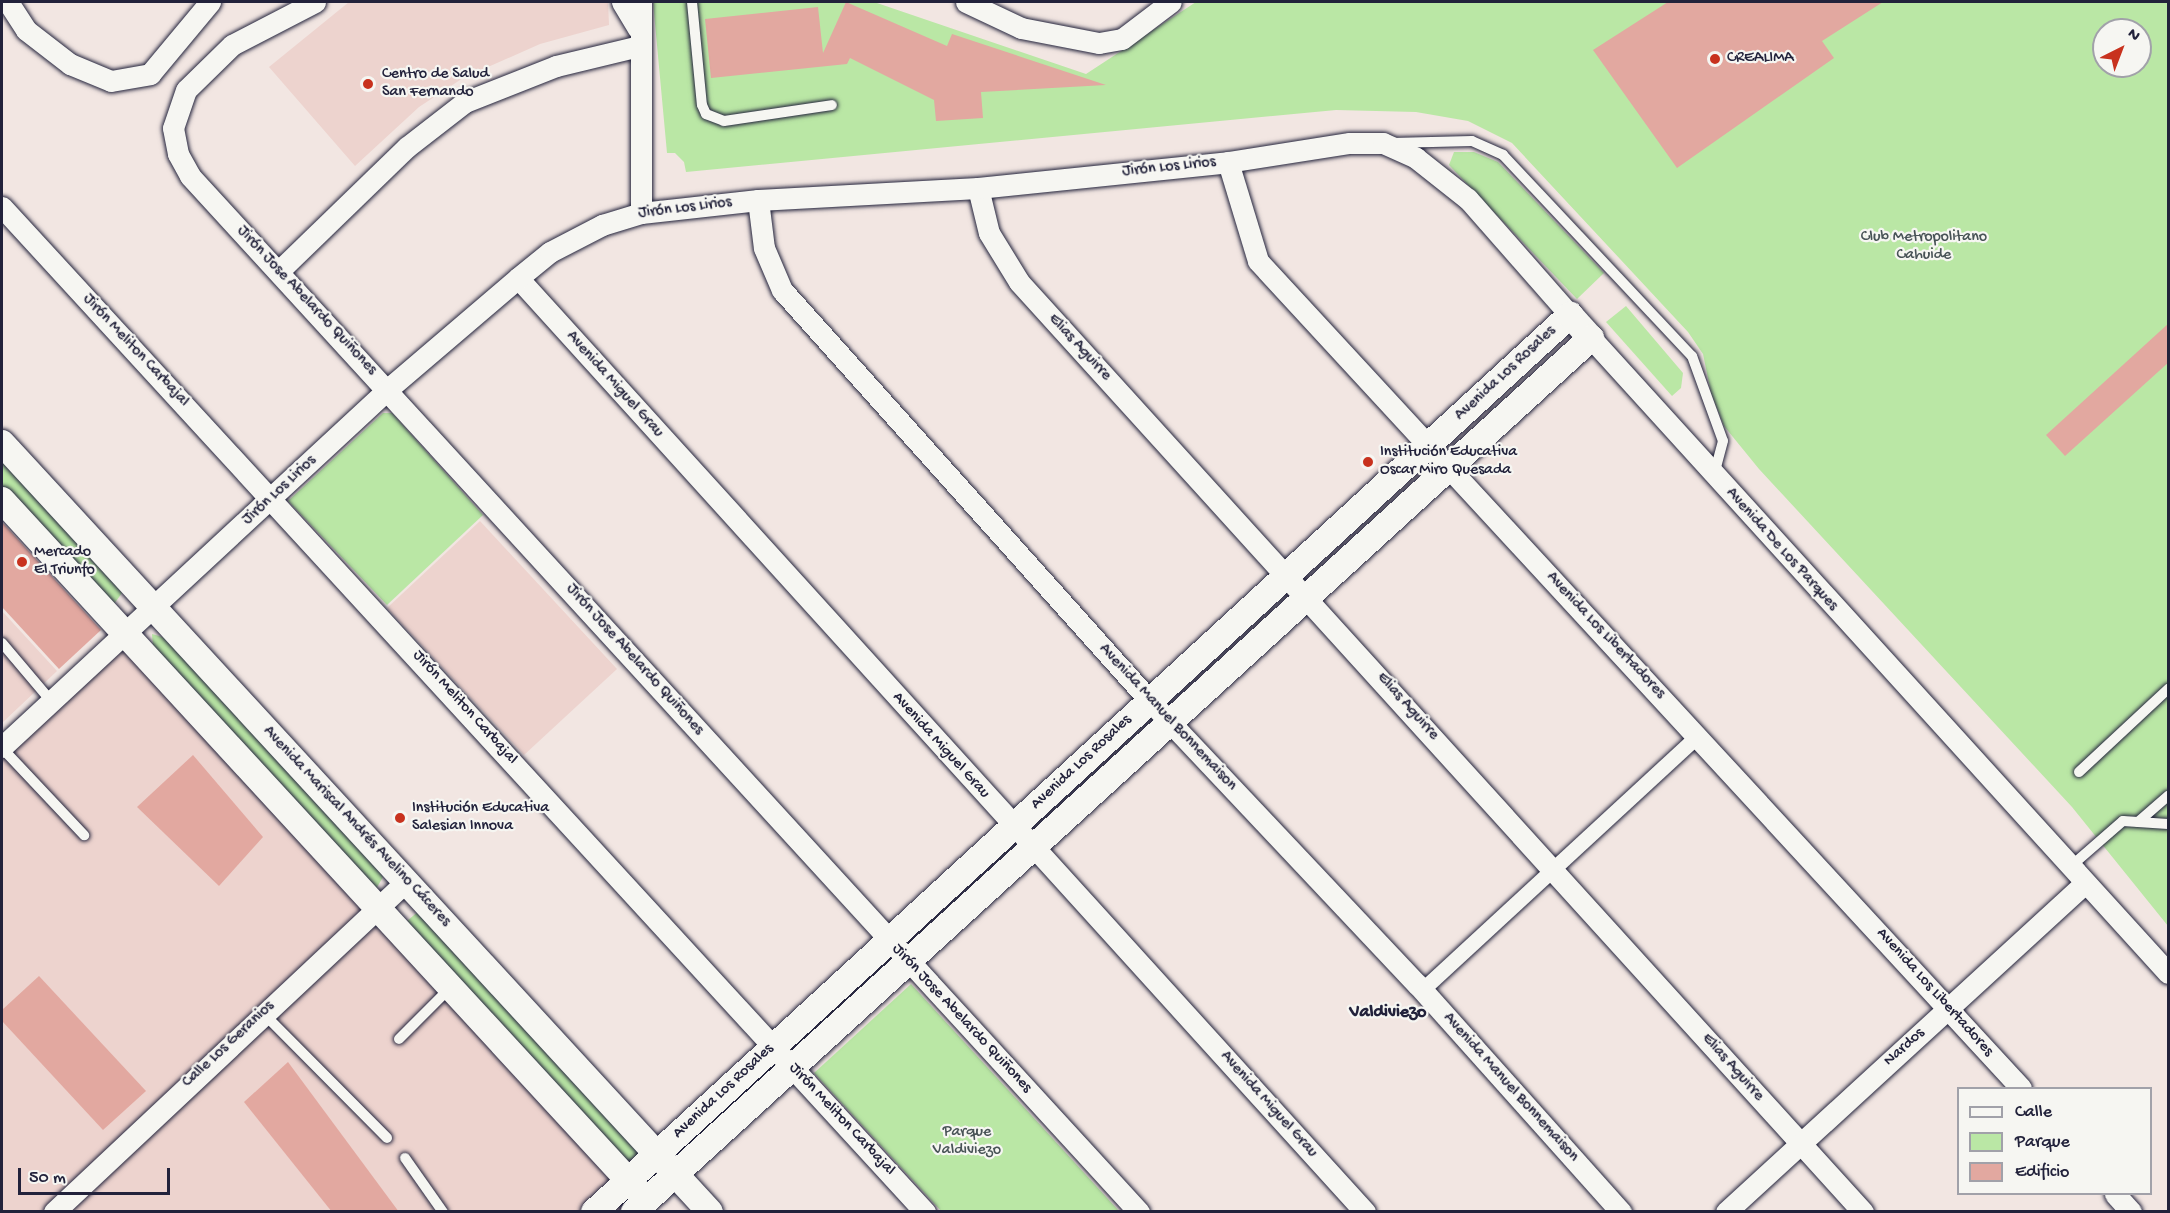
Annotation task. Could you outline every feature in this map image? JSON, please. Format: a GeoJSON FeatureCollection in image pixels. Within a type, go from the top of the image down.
{"type":"FeatureCollection","features":[{"type":"Feature","properties":{"kind":"street"},"geometry":{"type":"LineString","coordinates":[[8,2],[35,37],[70,64],[111,81],[150,74],[208,2]]}},
{"type":"Feature","properties":{"kind":"street","name":"Jirón Jose Abelardo Quiñones"},"geometry":{"type":"LineString","coordinates":[[315,2],[232,45],[186,90],[173,128],[178,154],[190,176],[388,389],[906,961],[1139,1212]]}},
{"type":"Feature","properties":{"kind":"street"},"geometry":{"type":"LineString","coordinates":[[622,2],[639,38]]}},
{"type":"Feature","properties":{"kind":"street"},"geometry":{"type":"LineString","coordinates":[[641,2],[639,38],[641,213]]}},
{"type":"Feature","properties":{"kind":"street"},"geometry":{"type":"LineString","coordinates":[[966,2],[1021,28],[1099,43],[1122,39],[1171,2]]}},
{"type":"Feature","properties":{"kind":"street"},"geometry":{"type":"LineString","coordinates":[[279,271],[407,147],[465,102],[556,66],[639,38]]}},
{"type":"Feature","properties":{"kind":"street","name":"Jirón Los Lirios"},"geometry":{"type":"LineString","coordinates":[[2,747],[388,389],[550,252],[602,225],[641,213],[758,200],[978,188],[1228,162],[1350,143],[1383,143]]}},
{"type":"Feature","properties":{"kind":"street","name":"Avenida De Los Parques"},"geometry":{"type":"LineString","coordinates":[[1383,143],[1416,158],[1467,199],[1714,476],[2085,884],[2169,973]]}},
{"type":"Feature","properties":{"kind":"street","name":"Avenida Los Libertadores"},"geometry":{"type":"LineString","coordinates":[[1228,162],[1258,261],[2019,1087]]}},
{"type":"Feature","properties":{"kind":"street","name":"Elias Aguirre"},"geometry":{"type":"LineString","coordinates":[[978,188],[989,233],[1019,282],[1306,595],[1863,1212]]}},
{"type":"Feature","properties":{"kind":"street","name":"Avenida Manuel Bonnemaison"},"geometry":{"type":"LineString","coordinates":[[758,200],[764,248],[782,290],[1168,721],[1422,990],[1621,1212]]}},
{"type":"Feature","properties":{"kind":"street","name":"Jirón Meliton Carbajal"},"geometry":{"type":"LineString","coordinates":[[2,207],[272,498],[925,1212]]}},
{"type":"Feature","properties":{"kind":"street","name":"Avenida Miguel Grau"},"geometry":{"type":"LineString","coordinates":[[518,278],[1365,1212]]}},
{"type":"Feature","properties":{"kind":"street","name":"Avenida Los Rosales"},"geometry":{"type":"LineString","coordinates":[[594,1212],[1570,315]]}},
{"type":"Feature","properties":{"kind":"street","name":"Avenida Los Rosales"},"geometry":{"type":"LineString","coordinates":[[646,1208],[676,1173],[791,1066],[1591,338]]}},
{"type":"Feature","properties":{"kind":"street","name":"Avenida Mariscal Andrés Avelino Cáceres"},"geometry":{"type":"LineString","coordinates":[[2,443],[710,1212]]}},
{"type":"Feature","properties":{"kind":"street"},"geometry":{"type":"LineString","coordinates":[[2,500],[628,1180],[646,1208]]}},
{"type":"Feature","properties":{"kind":"street"},"geometry":{"type":"LineString","coordinates":[[1422,990],[1697,736]]}},
{"type":"Feature","properties":{"kind":"street","name":"Calle Los Geranios"},"geometry":{"type":"LineString","coordinates":[[54,1212],[263,1013],[406,882]]}},
{"type":"Feature","properties":{"kind":"street","name":"Nardos"},"geometry":{"type":"LineString","coordinates":[[1725,1212],[2085,884]]}},
{"type":"Feature","properties":{"kind":"street"},"geometry":{"type":"LineString","coordinates":[[2116,1195],[2131,1212]]}},
{"type":"Feature","properties":{"kind":"lane"},"geometry":{"type":"LineString","coordinates":[[692,2],[702,105],[706,114],[724,121],[831,105]]}},
{"type":"Feature","properties":{"kind":"lane"},"geometry":{"type":"LineString","coordinates":[[1383,143],[1472,141],[1503,155],[1692,356],[1723,441],[1714,476]]}},
{"type":"Feature","properties":{"kind":"lane"},"geometry":{"type":"LineString","coordinates":[[2,643],[51,701]]}},
{"type":"Feature","properties":{"kind":"lane"},"geometry":{"type":"LineString","coordinates":[[2079,772],[2169,688]]}},
{"type":"Feature","properties":{"kind":"lane"},"geometry":{"type":"LineString","coordinates":[[2,747],[84,835]]}},
{"type":"Feature","properties":{"kind":"lane"},"geometry":{"type":"LineString","coordinates":[[2138,822],[2169,796]]}},
{"type":"Feature","properties":{"kind":"lane"},"geometry":{"type":"LineString","coordinates":[[2070,867],[2123,821],[2169,824]]}},
{"type":"Feature","properties":{"kind":"lane"},"geometry":{"type":"LineString","coordinates":[[399,1039],[450,988]]}},
{"type":"Feature","properties":{"kind":"lane"},"geometry":{"type":"LineString","coordinates":[[263,1013],[387,1138]]}},
{"type":"Feature","properties":{"kind":"lane"},"geometry":{"type":"LineString","coordinates":[[405,1158],[443,1212]]}},
{"type":"Feature","properties":{"kind":"shaded area","name":"Centro de Salud San Fernando"},"geometry":{"type":"Polygon","coordinates":[[[349,2],[608,2],[609,25],[540,44],[463,78],[419,107],[355,166],[269,67],[349,2]]]}},
{"type":"Feature","properties":{"kind":"shaded area"},"geometry":{"type":"Polygon","coordinates":[[[480,521],[617,669],[524,755],[387,608],[480,521]]]}},
{"type":"Feature","properties":{"kind":"shaded area"},"geometry":{"type":"Polygon","coordinates":[[[2,611],[57,671],[2,723],[2,611]]]}},
{"type":"Feature","properties":{"kind":"shaded area"},"geometry":{"type":"Polygon","coordinates":[[[112,635],[646,1212],[2,1212],[2,739],[112,635]]]}},
{"type":"Feature","properties":{"kind":"green space","name":"Club Metropolitano Cahuide"},"geometry":{"type":"Polygon","coordinates":[[[653,2],[874,2],[1086,74],[1196,2],[2168,2],[2168,926],[2072,807],[1759,469],[1724,426],[1711,393],[1703,354],[1688,332],[1512,143],[1468,121],[1416,112],[1336,110],[686,172],[684,162],[675,153],[667,153],[653,2]]]}},
{"type":"Feature","properties":{"kind":"green space"},"geometry":{"type":"Polygon","coordinates":[[[1454,152],[1474,152],[1498,162],[1604,273],[1577,299],[1449,165],[1454,152]]]}},
{"type":"Feature","properties":{"kind":"green space"},"geometry":{"type":"Polygon","coordinates":[[[1626,306],[1683,373],[1681,388],[1672,396],[1606,322],[1626,306]]]}},
{"type":"Feature","properties":{"kind":"green space"},"geometry":{"type":"Polygon","coordinates":[[[383,413],[392,413],[483,515],[387,605],[288,501],[383,413]]]}},
{"type":"Feature","properties":{"kind":"green space"},"geometry":{"type":"Polygon","coordinates":[[[2,454],[114,578],[122,593],[114,604],[2,490],[2,454]]]}},
{"type":"Feature","properties":{"kind":"green space"},"geometry":{"type":"Polygon","coordinates":[[[152,634],[166,638],[378,867],[383,877],[376,889],[153,647],[152,634]]]}},
{"type":"Feature","properties":{"kind":"green space"},"geometry":{"type":"Polygon","coordinates":[[[421,909],[641,1152],[626,1163],[406,922],[421,909]]]}},
{"type":"Feature","properties":{"kind":"green space","name":"Parque Valdiviezo"},"geometry":{"type":"Polygon","coordinates":[[[911,984],[1119,1211],[941,1211],[814,1073],[911,984]]]}},
{"type":"Feature","properties":{"kind":"building"},"geometry":{"type":"Polygon","coordinates":[[[846,2],[947,46],[952,34],[1106,85],[981,92],[983,118],[936,121],[934,100],[850,58],[847,64],[711,78],[705,19],[818,7],[823,53],[846,2]]]}},
{"type":"Feature","properties":{"kind":"building"},"geometry":{"type":"Polygon","coordinates":[[[1668,2],[1883,2],[1822,41],[1834,58],[1677,168],[1593,50],[1668,2]]]}},
{"type":"Feature","properties":{"kind":"building"},"geometry":{"type":"Polygon","coordinates":[[[2169,323],[2169,362],[2065,456],[2046,435],[2169,323]]]}},
{"type":"Feature","properties":{"kind":"building","name":"Mercado El Triunfo"},"geometry":{"type":"Polygon","coordinates":[[[2,522],[101,630],[59,669],[2,607],[2,522]]]}},
{"type":"Feature","properties":{"kind":"building"},"geometry":{"type":"Polygon","coordinates":[[[193,755],[263,837],[219,886],[137,807],[193,755]]]}},
{"type":"Feature","properties":{"kind":"building"},"geometry":{"type":"Polygon","coordinates":[[[39,976],[146,1091],[103,1130],[2,1021],[2,1010],[39,976]]]}},
{"type":"Feature","properties":{"kind":"building"},"geometry":{"type":"Polygon","coordinates":[[[288,1062],[399,1212],[332,1212],[244,1102],[288,1062]]]}},
{"type":"Feature","properties":{"kind":"place","name":"CREALIMA"},"geometry":{"type":"Point","coordinates":[1715,59]}},
{"type":"Feature","properties":{"kind":"place","name":"Centro de Salud San Fernando"},"geometry":{"type":"Point","coordinates":[368,84]}},
{"type":"Feature","properties":{"kind":"place","name":"Institución Educativa Oscar Miro Quesada"},"geometry":{"type":"Point","coordinates":[1368,462]}},
{"type":"Feature","properties":{"kind":"place","name":"Mercado El Triunfo"},"geometry":{"type":"Point","coordinates":[22,562]}},
{"type":"Feature","properties":{"kind":"place","name":"Institución Educativa Salesian Innova"},"geometry":{"type":"Point","coordinates":[400,818]}},
{"type":"Feature","properties":{"kind":"district","name":"Valdiviezo"},"geometry":{"type":"Point","coordinates":[1388,1013]}}]}
